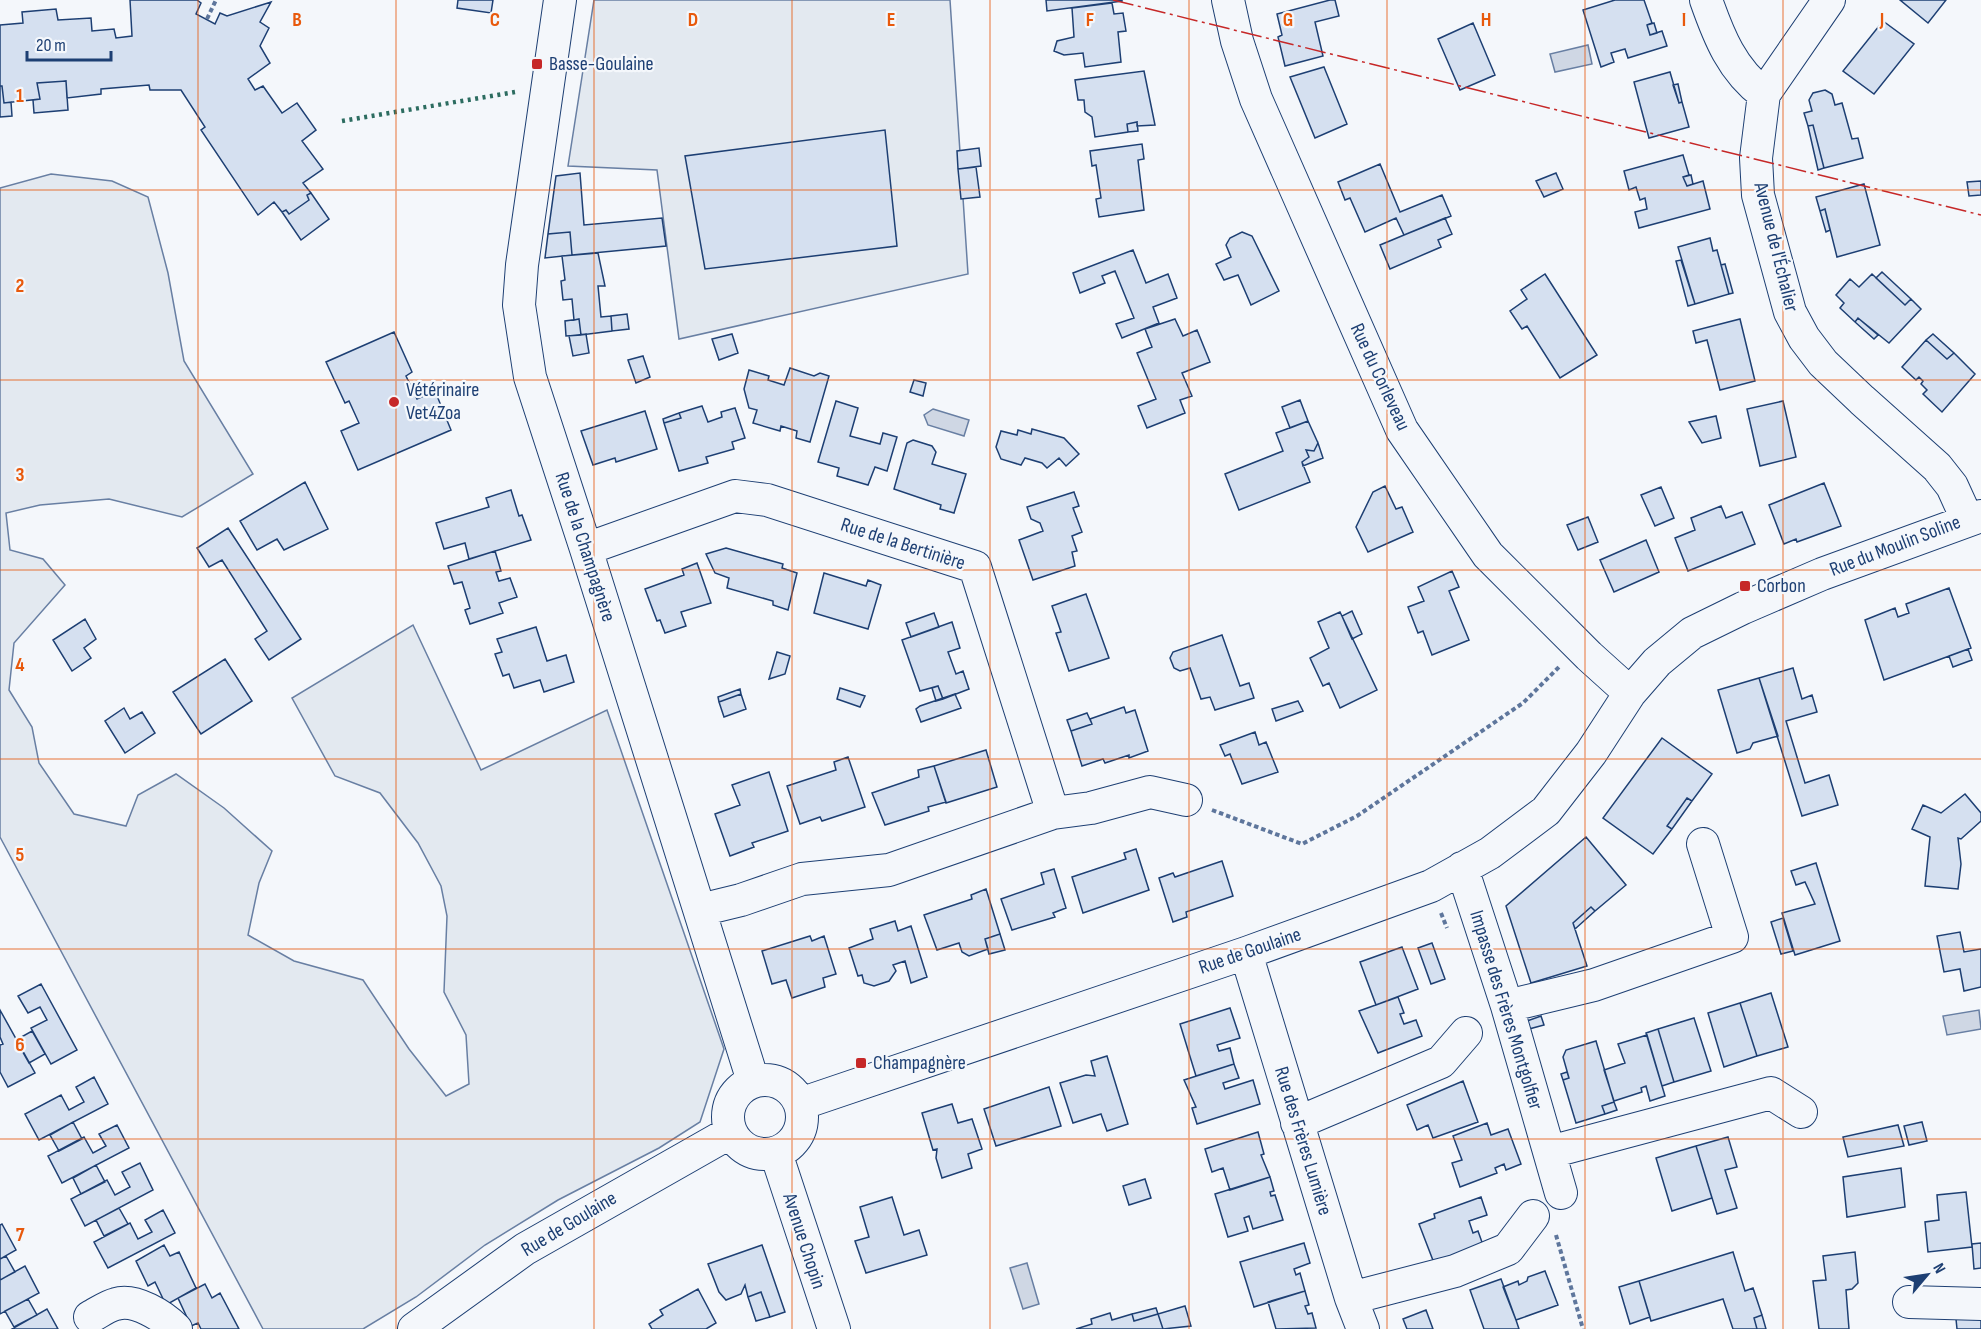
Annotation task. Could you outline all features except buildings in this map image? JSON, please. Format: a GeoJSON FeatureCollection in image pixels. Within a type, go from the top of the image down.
{"type":"FeatureCollection","features":[{"type":"Feature","properties":{"kind":"street","name":"Rue de la Champagnère"},"geometry":{"type":"LineString","coordinates":[[560,0],[522,265],[519,305],[530,377],[753,1081]]}},
{"type":"Feature","properties":{"kind":"street","name":"Rue du Corleveau"},"geometry":{"type":"LineString","coordinates":[[1228,0],[1237,40],[1257,99],[1402,429],[1488,555],[1630,693]]}},
{"type":"Feature","properties":{"kind":"street"},"geometry":{"type":"LineString","coordinates":[[1706,0],[1733,63],[1750,83],[1764,94]]}},
{"type":"Feature","properties":{"kind":"street","name":"Avenue de l'Échalier"},"geometry":{"type":"LineString","coordinates":[[1829,0],[1764,94],[1756,158],[1758,195],[1790,312],[1804,338],[1823,363],[1937,467],[1974,518]]}},
{"type":"Feature","properties":{"kind":"street","name":"Rue de la Bertinière"},"geometry":{"type":"LineString","coordinates":[[586,549],[735,496],[767,501],[975,567],[1053,813]]}},
{"type":"Feature","properties":{"kind":"street","name":"Rue du Moulin Soline"},"geometry":{"type":"LineString","coordinates":[[1630,693],[1657,662],[1692,633],[1822,574],[1974,518]]}},
{"type":"Feature","properties":{"kind":"street","name":"Rue de Goulaine"},"geometry":{"type":"LineString","coordinates":[[800,1104],[1246,953],[1431,886],[1518,833],[1546,811],[1591,753],[1630,693]]}},
{"type":"Feature","properties":{"kind":"street"},"geometry":{"type":"LineString","coordinates":[[700,910],[741,900],[802,879],[889,870],[1053,813],[1091,808],[1150,792],[1186,800]]}},
{"type":"Feature","properties":{"kind":"street"},"geometry":{"type":"LineString","coordinates":[[1507,1006],[1594,985],[1732,937],[1703,844]]}},
{"type":"Feature","properties":{"kind":"street","name":"Impasse des Frères Montgolfier"},"geometry":{"type":"LineString","coordinates":[[1462,868],[1507,1006],[1561,1193]]}},
{"type":"Feature","properties":{"kind":"street","name":"Rue des Frères Lumière"},"geometry":{"type":"LineString","coordinates":[[1246,953],[1351,1298],[1363,1329]]}},
{"type":"Feature","properties":{"kind":"street"},"geometry":{"type":"LineString","coordinates":[[1298,1123],[1441,1062],[1466,1033]]}},
{"type":"Feature","properties":{"kind":"street"},"geometry":{"type":"LineString","coordinates":[[753,1081],[776,1081],[786,1086],[800,1104],[803,1115],[796,1139],[776,1153],[754,1153],[736,1142],[727,1120],[728,1108],[742,1087],[753,1081]]}},
{"type":"Feature","properties":{"kind":"street"},"geometry":{"type":"LineString","coordinates":[[1550,1152],[1771,1093],[1801,1112]]}},
{"type":"Feature","properties":{"kind":"street","name":"Rue de Goulaine"},"geometry":{"type":"LineString","coordinates":[[414,1329],[525,1249],[731,1132]]}},
{"type":"Feature","properties":{"kind":"street","name":"Avenue Chopin"},"geometry":{"type":"LineString","coordinates":[[776,1153],[834,1329]]}},
{"type":"Feature","properties":{"kind":"street"},"geometry":{"type":"LineString","coordinates":[[1351,1298],[1455,1271],[1508,1250],[1533,1216]]}},
{"type":"Feature","properties":{"kind":"street"},"geometry":{"type":"LineString","coordinates":[[1909,1302],[1981,1304]]}},
{"type":"Feature","properties":{"kind":"street"},"geometry":{"type":"LineString","coordinates":[[90,1317],[117,1303],[126,1303],[144,1307],[176,1329]]}},
{"type":"Feature","properties":{"kind":"path"},"geometry":{"type":"LineString","coordinates":[[207,20],[216,0]]}},
{"type":"Feature","properties":{"kind":"path"},"geometry":{"type":"LineString","coordinates":[[1186,800],[1302,844],[1358,816],[1522,702],[1564,662],[1576,643]]}},
{"type":"Feature","properties":{"kind":"shaded area"},"geometry":{"type":"Polygon","coordinates":[[[594,0],[950,0],[968,274],[679,339],[657,170],[568,166],[594,0]]]}},
{"type":"Feature","properties":{"kind":"shaded area"},"geometry":{"type":"Polygon","coordinates":[[[1588,45],[1592,64],[1555,72],[1550,54],[1588,45]]]}},
{"type":"Feature","properties":{"kind":"shaded area"},"geometry":{"type":"Polygon","coordinates":[[[51,174],[112,181],[148,197],[168,273],[184,361],[253,474],[182,517],[109,499],[40,505],[6,513],[10,550],[43,559],[65,585],[14,643],[9,690],[32,727],[39,763],[74,814],[126,826],[138,795],[176,774],[224,808],[272,851],[259,883],[248,935],[294,961],[363,980],[409,1049],[446,1096],[469,1084],[466,1035],[444,992],[447,916],[441,886],[418,843],[380,793],[335,776],[292,698],[413,625],[481,770],[607,710],[724,1049],[700,1122],[659,1148],[558,1200],[485,1245],[416,1297],[363,1329],[263,1329],[0,837],[0,188],[51,174]]]}},
{"type":"Feature","properties":{"kind":"shaded area"},"geometry":{"type":"Polygon","coordinates":[[[933,409],[969,420],[964,436],[928,425],[924,415],[933,409]]]}},
{"type":"Feature","properties":{"kind":"shaded area"},"geometry":{"type":"Polygon","coordinates":[[[1979,1010],[1981,1029],[1947,1035],[1943,1016],[1979,1010]]]}},
{"type":"Feature","properties":{"kind":"shaded area"},"geometry":{"type":"Polygon","coordinates":[[[1027,1263],[1039,1304],[1023,1309],[1010,1268],[1027,1263]]]}},
{"type":"Feature","properties":{"kind":"hedge"},"geometry":{"type":"LineString","coordinates":[[342,121],[515,92]]}},
{"type":"Feature","properties":{"kind":"power"},"geometry":{"type":"LineString","coordinates":[[1113,0],[1981,215]]}},
{"type":"Feature","properties":{"kind":"place","name":"Basse-Goulaine"},"geometry":{"type":"Point","coordinates":[537,64]}},
{"type":"Feature","properties":{"kind":"place","name":"Vétérinaire Vet4Zoa"},"geometry":{"type":"Point","coordinates":[394,402]}},
{"type":"Feature","properties":{"kind":"place","name":"Corbon"},"geometry":{"type":"Point","coordinates":[1745,586]}},
{"type":"Feature","properties":{"kind":"place","name":"Champagnère"},"geometry":{"type":"Point","coordinates":[861,1063]}}]}
